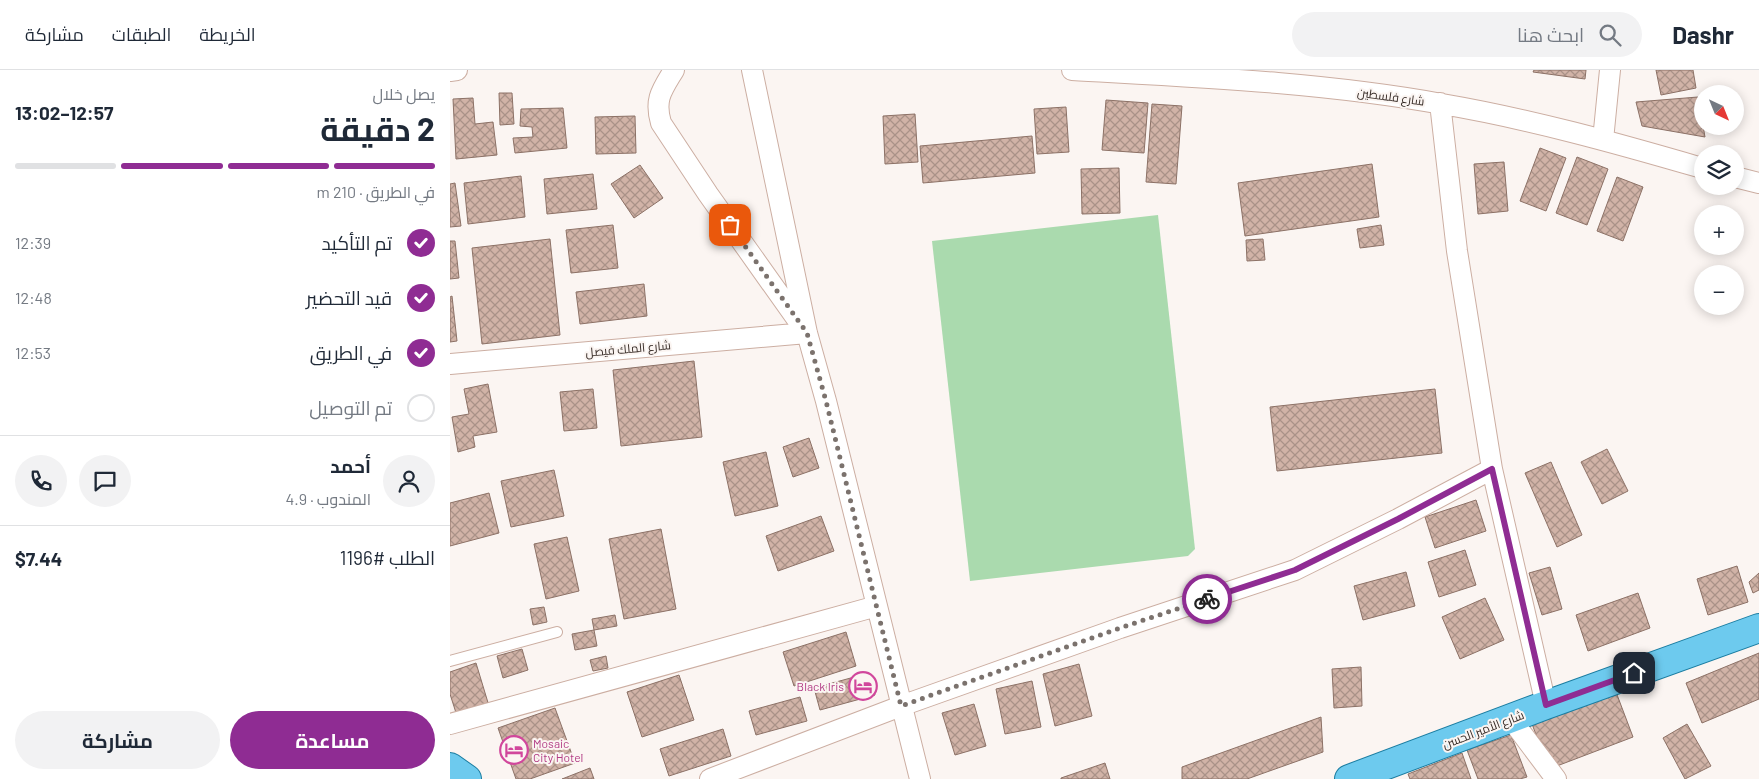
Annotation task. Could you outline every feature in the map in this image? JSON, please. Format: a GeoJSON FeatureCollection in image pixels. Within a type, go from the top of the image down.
{"type":"FeatureCollection","features":[{"type":"Feature","properties":{"kind":"main road","name":"شارع الأمير الحسن"},"geometry":{"type":"LineString","coordinates":[[1349,779],[1759,628]]}},
{"type":"Feature","properties":{"kind":"main road"},"geometry":{"type":"LineString","coordinates":[[450,767],[467,779]]}},
{"type":"Feature","properties":{"kind":"street"},"geometry":{"type":"LineString","coordinates":[[450,70],[457,70]]}},
{"type":"Feature","properties":{"kind":"street"},"geometry":{"type":"LineString","coordinates":[[674,70],[658,99],[657,109],[661,123],[708,194],[807,333]]}},
{"type":"Feature","properties":{"kind":"street"},"geometry":{"type":"LineString","coordinates":[[752,70],[807,333],[826,401],[920,779]]}},
{"type":"Feature","properties":{"kind":"street","name":"شارع فلسطين"},"geometry":{"type":"LineString","coordinates":[[1072,70],[1304,86],[1440,103],[1490,112],[1694,166]]}},
{"type":"Feature","properties":{"kind":"street"},"geometry":{"type":"LineString","coordinates":[[1602,140],[1610,70]]}},
{"type":"Feature","properties":{"kind":"street"},"geometry":{"type":"LineString","coordinates":[[1440,103],[1458,251],[1492,469],[1546,705]]}},
{"type":"Feature","properties":{"kind":"street"},"geometry":{"type":"LineString","coordinates":[[1744,179],[1759,183]]}},
{"type":"Feature","properties":{"kind":"street","name":"شارع الملك فيصل"},"geometry":{"type":"LineString","coordinates":[[450,364],[807,333]]}},
{"type":"Feature","properties":{"kind":"street"},"geometry":{"type":"LineString","coordinates":[[710,779],[901,706],[1120,628],[1295,570],[1398,519],[1492,469]]}},
{"type":"Feature","properties":{"kind":"street"},"geometry":{"type":"LineString","coordinates":[[450,724],[877,606]]}},
{"type":"Feature","properties":{"kind":"street"},"geometry":{"type":"LineString","coordinates":[[1511,719],[1556,779]]}},
{"type":"Feature","properties":{"kind":"lane"},"geometry":{"type":"LineString","coordinates":[[450,661],[557,632]]}},
{"type":"Feature","properties":{"kind":"green space"},"geometry":{"type":"Polygon","coordinates":[[[1158,215],[1195,549],[1188,556],[970,581],[932,241],[1158,215]]]}},
{"type":"Feature","properties":{"kind":"building"},"geometry":{"type":"Polygon","coordinates":[[[1534,70],[1586,70],[1585,79],[1533,72],[1534,70]]]}},
{"type":"Feature","properties":{"kind":"building"},"geometry":{"type":"Polygon","coordinates":[[[1656,70],[1693,70],[1696,85],[1694,88],[1661,95],[1656,70]]]}},
{"type":"Feature","properties":{"kind":"building"},"geometry":{"type":"Polygon","coordinates":[[[499,93],[512,93],[514,124],[500,125],[499,93]]]}},
{"type":"Feature","properties":{"kind":"building"},"geometry":{"type":"Polygon","coordinates":[[[1694,97],[1694,135],[1705,135],[1705,137],[1642,126],[1636,102],[1694,97]]]}},
{"type":"Feature","properties":{"kind":"building"},"geometry":{"type":"Polygon","coordinates":[[[473,98],[475,124],[493,122],[497,155],[456,159],[453,99],[473,98]]]}},
{"type":"Feature","properties":{"kind":"building"},"geometry":{"type":"Polygon","coordinates":[[[1106,100],[1148,103],[1144,153],[1102,150],[1106,100]]]}},
{"type":"Feature","properties":{"kind":"building"},"geometry":{"type":"Polygon","coordinates":[[[1152,104],[1182,106],[1176,184],[1146,182],[1152,104]]]}},
{"type":"Feature","properties":{"kind":"building"},"geometry":{"type":"Polygon","coordinates":[[[1066,107],[1069,152],[1037,154],[1034,109],[1066,107]]]}},
{"type":"Feature","properties":{"kind":"building"},"geometry":{"type":"Polygon","coordinates":[[[563,108],[567,148],[515,153],[513,138],[533,137],[532,127],[520,126],[521,109],[563,108]]]}},
{"type":"Feature","properties":{"kind":"building"},"geometry":{"type":"Polygon","coordinates":[[[915,114],[918,162],[885,164],[883,116],[915,114]]]}},
{"type":"Feature","properties":{"kind":"building"},"geometry":{"type":"Polygon","coordinates":[[[635,116],[636,153],[596,154],[595,117],[635,116]]]}},
{"type":"Feature","properties":{"kind":"building"},"geometry":{"type":"Polygon","coordinates":[[[1032,136],[1035,173],[923,183],[920,146],[1032,136]]]}},
{"type":"Feature","properties":{"kind":"building"},"geometry":{"type":"Polygon","coordinates":[[[1540,148],[1566,158],[1546,211],[1520,201],[1540,148]]]}},
{"type":"Feature","properties":{"kind":"building"},"geometry":{"type":"Polygon","coordinates":[[[1577,157],[1608,169],[1587,225],[1556,213],[1577,157]]]}},
{"type":"Feature","properties":{"kind":"building"},"geometry":{"type":"Polygon","coordinates":[[[1504,162],[1508,211],[1478,214],[1474,164],[1504,162]]]}},
{"type":"Feature","properties":{"kind":"building"},"geometry":{"type":"Polygon","coordinates":[[[1372,164],[1379,217],[1245,236],[1238,183],[1372,164]]]}},
{"type":"Feature","properties":{"kind":"building"},"geometry":{"type":"Polygon","coordinates":[[[640,165],[663,198],[634,218],[611,184],[640,165]]]}},
{"type":"Feature","properties":{"kind":"building"},"geometry":{"type":"Polygon","coordinates":[[[1119,168],[1120,213],[1082,214],[1081,169],[1119,168]]]}},
{"type":"Feature","properties":{"kind":"building"},"geometry":{"type":"Polygon","coordinates":[[[593,174],[597,209],[547,214],[544,179],[593,174]]]}},
{"type":"Feature","properties":{"kind":"building"},"geometry":{"type":"Polygon","coordinates":[[[521,176],[525,217],[468,224],[464,183],[521,176]]]}},
{"type":"Feature","properties":{"kind":"building"},"geometry":{"type":"Polygon","coordinates":[[[1617,177],[1643,187],[1623,241],[1597,231],[1617,177]]]}},
{"type":"Feature","properties":{"kind":"building"},"geometry":{"type":"Polygon","coordinates":[[[455,183],[461,226],[450,227],[450,184],[455,183]]]}},
{"type":"Feature","properties":{"kind":"building"},"geometry":{"type":"Polygon","coordinates":[[[613,225],[618,268],[571,273],[566,230],[613,225]]]}},
{"type":"Feature","properties":{"kind":"building"},"geometry":{"type":"Polygon","coordinates":[[[1381,225],[1384,245],[1360,248],[1357,229],[1381,225]]]}},
{"type":"Feature","properties":{"kind":"building"},"geometry":{"type":"Polygon","coordinates":[[[550,239],[560,335],[482,344],[472,248],[550,239]]]}},
{"type":"Feature","properties":{"kind":"building"},"geometry":{"type":"Polygon","coordinates":[[[1263,239],[1265,260],[1247,261],[1246,240],[1263,239]]]}},
{"type":"Feature","properties":{"kind":"building"},"geometry":{"type":"Polygon","coordinates":[[[450,241],[455,241],[459,278],[450,279],[450,241]]]}},
{"type":"Feature","properties":{"kind":"building"},"geometry":{"type":"Polygon","coordinates":[[[644,284],[647,316],[580,324],[576,292],[644,284]]]}},
{"type":"Feature","properties":{"kind":"building"},"geometry":{"type":"Polygon","coordinates":[[[452,296],[457,341],[450,342],[450,297],[452,296]]]}},
{"type":"Feature","properties":{"kind":"building"},"geometry":{"type":"Polygon","coordinates":[[[694,361],[702,437],[621,446],[613,370],[694,361]]]}},
{"type":"Feature","properties":{"kind":"building"},"geometry":{"type":"Polygon","coordinates":[[[488,384],[497,432],[473,436],[475,447],[458,452],[452,417],[469,414],[464,389],[488,384]]]}},
{"type":"Feature","properties":{"kind":"building"},"geometry":{"type":"Polygon","coordinates":[[[593,389],[597,428],[564,431],[560,392],[593,389]]]}},
{"type":"Feature","properties":{"kind":"building"},"geometry":{"type":"Polygon","coordinates":[[[1435,389],[1442,453],[1277,471],[1270,407],[1435,389]]]}},
{"type":"Feature","properties":{"kind":"building"},"geometry":{"type":"Polygon","coordinates":[[[809,438],[819,468],[793,477],[783,447],[809,438]]]}},
{"type":"Feature","properties":{"kind":"building"},"geometry":{"type":"Polygon","coordinates":[[[1607,449],[1628,491],[1602,504],[1581,462],[1607,449]]]}},
{"type":"Feature","properties":{"kind":"building"},"geometry":{"type":"Polygon","coordinates":[[[766,452],[778,506],[735,516],[723,462],[766,452]]]}},
{"type":"Feature","properties":{"kind":"building"},"geometry":{"type":"Polygon","coordinates":[[[1551,462],[1582,535],[1557,547],[1525,473],[1551,462]]]}},
{"type":"Feature","properties":{"kind":"building"},"geometry":{"type":"Polygon","coordinates":[[[554,470],[564,516],[511,527],[501,481],[554,470]]]}},
{"type":"Feature","properties":{"kind":"building"},"geometry":{"type":"Polygon","coordinates":[[[489,493],[499,533],[450,546],[450,503],[489,493]]]}},
{"type":"Feature","properties":{"kind":"building"},"geometry":{"type":"Polygon","coordinates":[[[1476,500],[1486,531],[1435,548],[1425,517],[1476,500]]]}},
{"type":"Feature","properties":{"kind":"building"},"geometry":{"type":"Polygon","coordinates":[[[821,516],[834,551],[778,571],[766,536],[821,516]]]}},
{"type":"Feature","properties":{"kind":"building"},"geometry":{"type":"Polygon","coordinates":[[[661,529],[676,609],[624,619],[609,539],[661,529]]]}},
{"type":"Feature","properties":{"kind":"building"},"geometry":{"type":"Polygon","coordinates":[[[567,537],[579,591],[546,599],[534,544],[567,537]]]}},
{"type":"Feature","properties":{"kind":"building"},"geometry":{"type":"Polygon","coordinates":[[[1465,550],[1476,585],[1439,597],[1428,562],[1465,550]]]}},
{"type":"Feature","properties":{"kind":"building"},"geometry":{"type":"Polygon","coordinates":[[[1737,566],[1748,602],[1708,615],[1697,579],[1737,566]]]}},
{"type":"Feature","properties":{"kind":"building"},"geometry":{"type":"Polygon","coordinates":[[[1550,567],[1562,609],[1542,615],[1529,573],[1550,567]]]}},
{"type":"Feature","properties":{"kind":"building"},"geometry":{"type":"Polygon","coordinates":[[[1406,572],[1415,606],[1363,620],[1354,586],[1406,572]]]}},
{"type":"Feature","properties":{"kind":"building"},"geometry":{"type":"Polygon","coordinates":[[[1759,573],[1759,590],[1753,593],[1749,582],[1759,573]]]}},
{"type":"Feature","properties":{"kind":"building"},"geometry":{"type":"Polygon","coordinates":[[[1638,593],[1650,628],[1588,651],[1576,615],[1638,593]]]}},
{"type":"Feature","properties":{"kind":"building"},"geometry":{"type":"Polygon","coordinates":[[[1485,598],[1504,640],[1460,659],[1442,617],[1485,598]]]}},
{"type":"Feature","properties":{"kind":"building"},"geometry":{"type":"Polygon","coordinates":[[[544,607],[547,622],[533,625],[530,609],[544,607]]]}},
{"type":"Feature","properties":{"kind":"building"},"geometry":{"type":"Polygon","coordinates":[[[615,615],[617,626],[594,630],[592,619],[615,615]]]}},
{"type":"Feature","properties":{"kind":"building"},"geometry":{"type":"Polygon","coordinates":[[[594,630],[597,646],[575,650],[572,634],[594,630]]]}},
{"type":"Feature","properties":{"kind":"building"},"geometry":{"type":"Polygon","coordinates":[[[846,632],[856,666],[794,686],[783,652],[846,632]]]}},
{"type":"Feature","properties":{"kind":"building"},"geometry":{"type":"Polygon","coordinates":[[[522,649],[528,670],[503,678],[497,656],[522,649]]]}},
{"type":"Feature","properties":{"kind":"building"},"geometry":{"type":"Polygon","coordinates":[[[1759,653],[1759,699],[1702,723],[1686,683],[1759,653]]]}},
{"type":"Feature","properties":{"kind":"building"},"geometry":{"type":"Polygon","coordinates":[[[606,656],[608,668],[593,671],[590,660],[606,656]]]}},
{"type":"Feature","properties":{"kind":"building"},"geometry":{"type":"Polygon","coordinates":[[[476,663],[489,706],[457,716],[450,694],[450,672],[476,663]]]}},
{"type":"Feature","properties":{"kind":"building"},"geometry":{"type":"Polygon","coordinates":[[[1079,664],[1092,716],[1055,726],[1043,674],[1079,664]]]}},
{"type":"Feature","properties":{"kind":"building"},"geometry":{"type":"Polygon","coordinates":[[[1361,667],[1362,706],[1334,708],[1332,669],[1361,667]]]}},
{"type":"Feature","properties":{"kind":"building"},"geometry":{"type":"Polygon","coordinates":[[[869,673],[875,695],[820,710],[814,688],[869,673]]]}},
{"type":"Feature","properties":{"kind":"building"},"geometry":{"type":"Polygon","coordinates":[[[679,675],[694,720],[642,737],[627,692],[679,675]]]}},
{"type":"Feature","properties":{"kind":"building"},"geometry":{"type":"Polygon","coordinates":[[[1032,681],[1041,727],[1005,734],[996,689],[1032,681]]]}},
{"type":"Feature","properties":{"kind":"building"},"geometry":{"type":"Polygon","coordinates":[[[1616,692],[1633,737],[1549,769],[1532,724],[1616,692]]]}},
{"type":"Feature","properties":{"kind":"building"},"geometry":{"type":"Polygon","coordinates":[[[800,697],[807,721],[756,735],[749,711],[800,697]]]}},
{"type":"Feature","properties":{"kind":"building"},"geometry":{"type":"Polygon","coordinates":[[[974,704],[986,746],[955,755],[942,713],[974,704]]]}},
{"type":"Feature","properties":{"kind":"building"},"geometry":{"type":"Polygon","coordinates":[[[555,708],[575,763],[530,779],[516,779],[498,728],[555,708]]]}},
{"type":"Feature","properties":{"kind":"building"},"geometry":{"type":"Polygon","coordinates":[[[1321,717],[1323,752],[1247,779],[1182,779],[1182,767],[1321,717]]]}},
{"type":"Feature","properties":{"kind":"building"},"geometry":{"type":"Polygon","coordinates":[[[1687,724],[1711,766],[1685,779],[1663,738],[1687,724]]]}},
{"type":"Feature","properties":{"kind":"building"},"geometry":{"type":"Polygon","coordinates":[[[723,729],[731,756],[669,776],[660,749],[723,729]]]}},
{"type":"Feature","properties":{"kind":"building"},"geometry":{"type":"Polygon","coordinates":[[[1511,735],[1527,777],[1520,779],[1478,779],[1467,750],[1511,735]]]}},
{"type":"Feature","properties":{"kind":"building"},"geometry":{"type":"Polygon","coordinates":[[[1462,753],[1471,779],[1410,779],[1408,774],[1462,753]]]}},
{"type":"Feature","properties":{"kind":"building"},"geometry":{"type":"Polygon","coordinates":[[[1105,763],[1110,779],[1061,779],[1061,778],[1105,763]]]}},
{"type":"Feature","properties":{"kind":"building"},"geometry":{"type":"Polygon","coordinates":[[[590,768],[594,779],[562,779],[590,768]]]}},
{"type":"Feature","properties":{"kind":"way so far"},"geometry":{"type":"LineString","coordinates":[[730,225],[807,333],[826,401],[901,706],[1207,599]]}},
{"type":"Feature","properties":{"kind":"place","name":"Black Iris"},"geometry":{"type":"Point","coordinates":[863,686]}},
{"type":"Feature","properties":{"kind":"place","name":"Mosaic City Hotel"},"geometry":{"type":"Point","coordinates":[514,750]}},
{"type":"Feature","properties":{"kind":"route"},"geometry":{"type":"LineString","coordinates":[[1207,599],[1295,570],[1398,519],[1492,469],[1546,705],[1634,673]]}}]}
